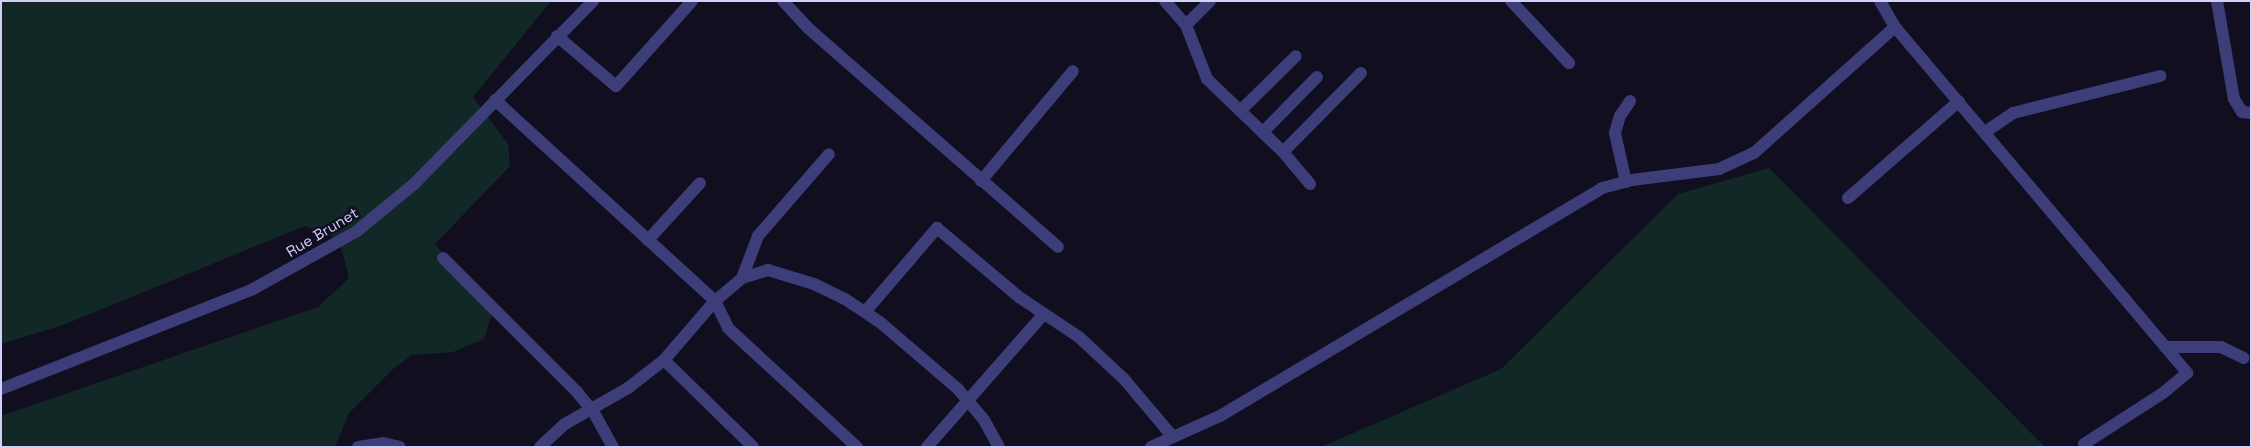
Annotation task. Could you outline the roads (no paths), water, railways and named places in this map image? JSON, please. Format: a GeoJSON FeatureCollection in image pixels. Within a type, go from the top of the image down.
{"type":"FeatureCollection","features":[{"type":"Feature","properties":{"kind":"street","name":"Rue Brunet"},"geometry":{"type":"LineString","coordinates":[[1,390],[221,303],[320,254],[392,204],[593,1]]}},
{"type":"Feature","properties":{"kind":"street"},"geometry":{"type":"LineString","coordinates":[[557,36],[616,86],[692,1]]}},
{"type":"Feature","properties":{"kind":"street"},"geometry":{"type":"LineString","coordinates":[[783,1],[808,28],[1058,247]]}},
{"type":"Feature","properties":{"kind":"street"},"geometry":{"type":"LineString","coordinates":[[1165,1],[1186,25],[1208,79],[1283,152],[1310,184]]}},
{"type":"Feature","properties":{"kind":"street"},"geometry":{"type":"LineString","coordinates":[[1186,25],[1210,1]]}},
{"type":"Feature","properties":{"kind":"street"},"geometry":{"type":"LineString","coordinates":[[1511,1],[1569,63]]}},
{"type":"Feature","properties":{"kind":"street"},"geometry":{"type":"LineString","coordinates":[[1880,1],[1895,27],[2187,373],[2163,393],[2084,444]]}},
{"type":"Feature","properties":{"kind":"street"},"geometry":{"type":"LineString","coordinates":[[2217,1],[2234,99],[2242,112],[2251,113]]}},
{"type":"Feature","properties":{"kind":"street"},"geometry":{"type":"LineString","coordinates":[[1151,447],[1220,416],[1602,188],[1626,182],[1719,169],[1754,153],[1895,27]]}},
{"type":"Feature","properties":{"kind":"street"},"geometry":{"type":"LineString","coordinates":[[1240,111],[1296,56]]}},
{"type":"Feature","properties":{"kind":"street"},"geometry":{"type":"LineString","coordinates":[[981,181],[1073,71]]}},
{"type":"Feature","properties":{"kind":"street"},"geometry":{"type":"LineString","coordinates":[[1283,152],[1361,73]]}},
{"type":"Feature","properties":{"kind":"street"},"geometry":{"type":"LineString","coordinates":[[1985,132],[2014,113],[2160,76]]}},
{"type":"Feature","properties":{"kind":"street"},"geometry":{"type":"LineString","coordinates":[[1263,132],[1317,77]]}},
{"type":"Feature","properties":{"kind":"street"},"geometry":{"type":"LineString","coordinates":[[495,100],[715,301],[728,328],[857,447]]}},
{"type":"Feature","properties":{"kind":"street"},"geometry":{"type":"LineString","coordinates":[[1626,182],[1615,133],[1620,116],[1630,101]]}},
{"type":"Feature","properties":{"kind":"street"},"geometry":{"type":"LineString","coordinates":[[1848,198],[1959,101]]}},
{"type":"Feature","properties":{"kind":"street"},"geometry":{"type":"LineString","coordinates":[[742,278],[758,236],[829,154]]}},
{"type":"Feature","properties":{"kind":"street"},"geometry":{"type":"LineString","coordinates":[[648,240],[700,183]]}},
{"type":"Feature","properties":{"kind":"street"},"geometry":{"type":"LineString","coordinates":[[865,312],[937,228],[1019,297],[1078,337],[1124,379],[1173,437]]}},
{"type":"Feature","properties":{"kind":"street"},"geometry":{"type":"LineString","coordinates":[[443,258],[591,410],[613,447]]}},
{"type":"Feature","properties":{"kind":"street"},"geometry":{"type":"LineString","coordinates":[[540,447],[565,424],[628,388],[664,360],[715,301],[742,278],[768,270],[781,272],[829,292],[865,312],[918,353],[969,402],[984,420],[999,447]]}},
{"type":"Feature","properties":{"kind":"street"},"geometry":{"type":"LineString","coordinates":[[927,447],[969,402],[1044,314]]}},
{"type":"Feature","properties":{"kind":"street"},"geometry":{"type":"LineString","coordinates":[[2165,348],[2221,348],[2244,358]]}},
{"type":"Feature","properties":{"kind":"street"},"geometry":{"type":"LineString","coordinates":[[664,360],[753,447]]}},
{"type":"Feature","properties":{"kind":"street"},"geometry":{"type":"LineString","coordinates":[[358,447],[383,443],[400,447]]}}]}
